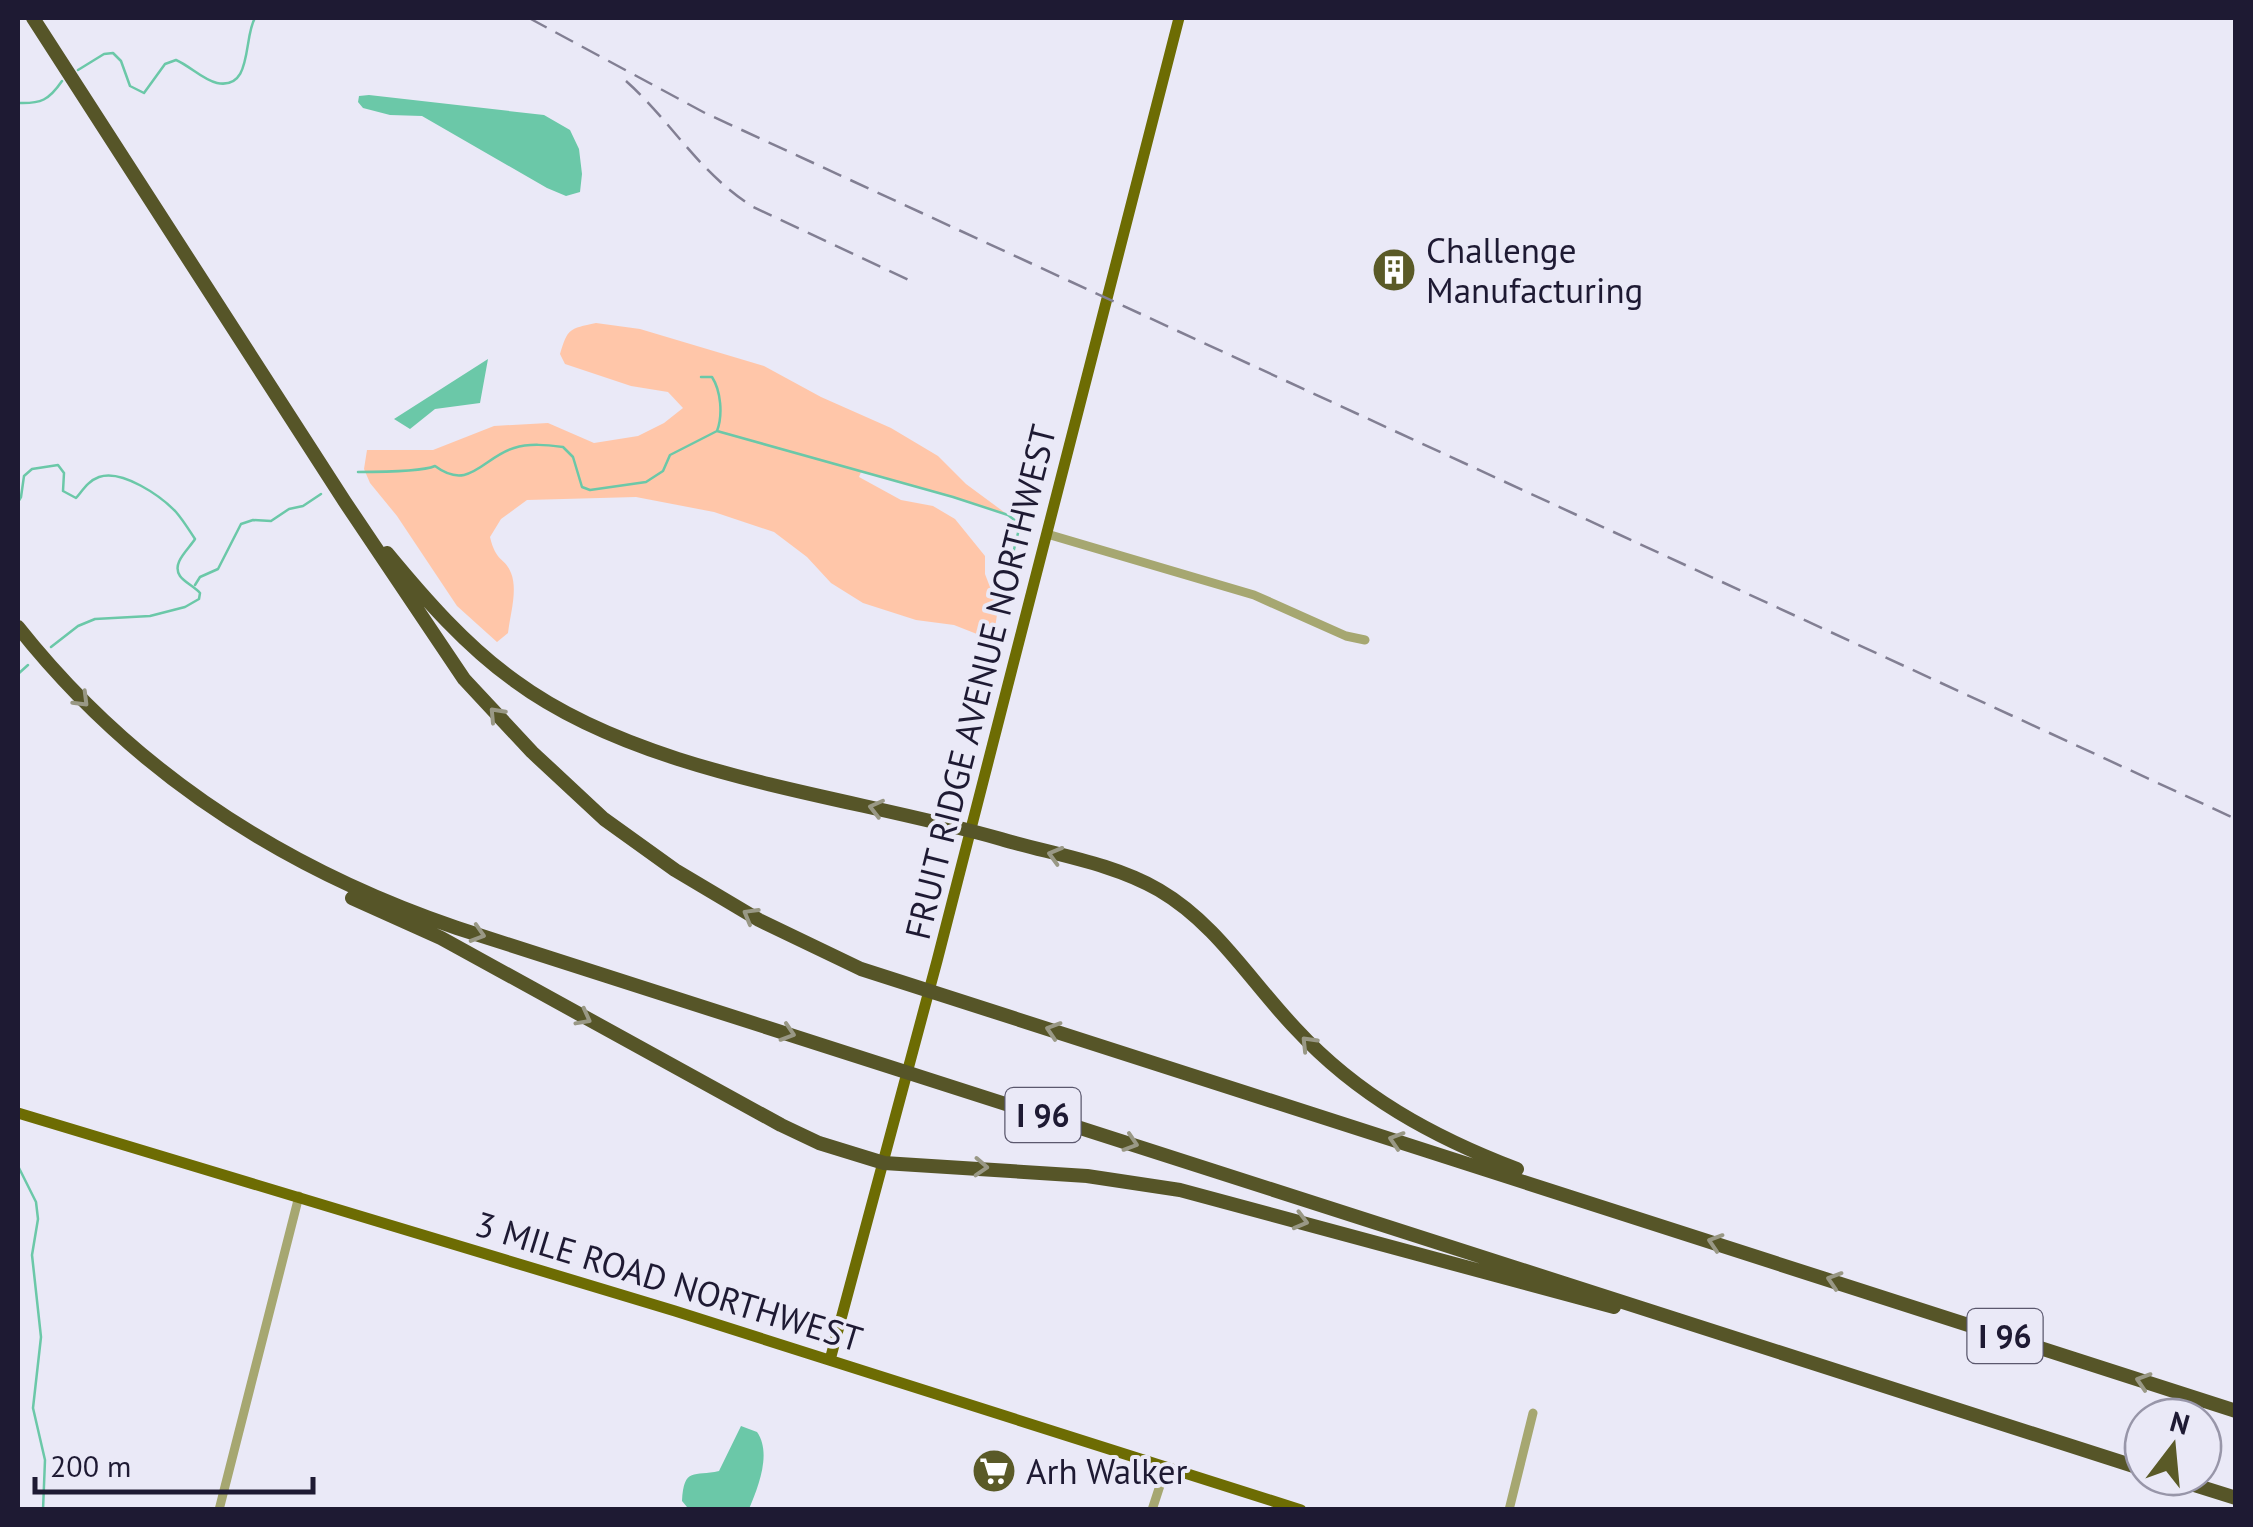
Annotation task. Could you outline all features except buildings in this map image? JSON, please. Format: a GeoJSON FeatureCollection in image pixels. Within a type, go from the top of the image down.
{"type":"FeatureCollection","features":[{"type":"Feature","properties":{"kind":"highway","name":"I 96"},"geometry":{"type":"LineString","coordinates":[[32,18],[464,679],[532,752],[618,829],[675,870],[759,920],[862,968],[2236,1410]]}},
{"type":"Feature","properties":{"kind":"highway"},"geometry":{"type":"LineString","coordinates":[[345,502],[465,640],[514,681],[555,708],[606,734],[664,754],[971,831],[1120,874],[1157,889],[1202,920],[1318,1053],[1383,1105],[1458,1146],[1656,1223]]}},
{"type":"Feature","properties":{"kind":"highway","name":"I 96"},"geometry":{"type":"LineString","coordinates":[[18,628],[66,684],[128,743],[197,799],[284,854],[357,890],[458,928],[2123,1463]]}},
{"type":"Feature","properties":{"kind":"highway"},"geometry":{"type":"LineString","coordinates":[[284,854],[338,890],[454,945],[819,1144],[884,1163],[1068,1174],[1180,1190],[1394,1245],[1840,1371]]}},
{"type":"Feature","properties":{"kind":"main road","name":"FRUIT RIDGE AVENUE NORTHWEST"},"geometry":{"type":"LineString","coordinates":[[830,1360],[971,831],[1178,18]]}},
{"type":"Feature","properties":{"kind":"main road","name":"3 MILE ROAD NORTHWEST"},"geometry":{"type":"LineString","coordinates":[[18,1113],[830,1360],[1301,1510]]}},
{"type":"Feature","properties":{"kind":"street"},"geometry":{"type":"LineString","coordinates":[[1047,534],[1254,595],[1346,636],[1365,640]]}},
{"type":"Feature","properties":{"kind":"street"},"geometry":{"type":"LineString","coordinates":[[219,1510],[299,1196]]}},
{"type":"Feature","properties":{"kind":"street"},"geometry":{"type":"LineString","coordinates":[[1509,1510],[1534,1412]]}},
{"type":"Feature","properties":{"kind":"street"},"geometry":{"type":"LineString","coordinates":[[1152,1510],[1166,1467]]}},
{"type":"Feature","properties":{"kind":"shaded area"},"geometry":{"type":"Polygon","coordinates":[[[359,96],[544,115],[570,130],[579,149],[580,192],[566,196],[547,188],[422,116],[390,115],[363,108],[359,96]]]}},
{"type":"Feature","properties":{"kind":"shaded area"},"geometry":{"type":"Polygon","coordinates":[[[596,323],[640,329],[764,366],[891,428],[938,456],[966,484],[1008,515],[861,472],[859,477],[901,500],[933,506],[955,519],[985,556],[985,574],[998,608],[995,628],[982,636],[954,625],[916,620],[863,603],[831,583],[807,557],[774,532],[714,512],[636,497],[527,500],[501,519],[490,537],[495,551],[509,568],[514,587],[508,633],[497,642],[457,606],[370,483],[364,469],[367,450],[433,450],[494,426],[548,423],[594,443],[638,436],[683,408],[668,392],[631,386],[565,364],[560,354],[568,334],[596,323]]]}},
{"type":"Feature","properties":{"kind":"shaded area"},"geometry":{"type":"Polygon","coordinates":[[[488,359],[480,403],[435,409],[410,429],[394,419],[488,359]]]}},
{"type":"Feature","properties":{"kind":"shaded area"},"geometry":{"type":"Polygon","coordinates":[[[741,1426],[757,1432],[763,1450],[762,1470],[749,1509],[687,1507],[682,1501],[685,1482],[692,1475],[719,1471],[741,1426]]]}},
{"type":"Feature","properties":{"kind":"waterway"},"geometry":{"type":"LineString","coordinates":[[78,70],[104,54],[113,53],[121,61],[130,86],[144,93],[165,64],[176,60],[212,81],[228,83],[242,71],[255,18]]}},
{"type":"Feature","properties":{"kind":"waterway"},"geometry":{"type":"LineString","coordinates":[[18,103],[44,100],[62,81]]}},
{"type":"Feature","properties":{"kind":"waterway"},"geometry":{"type":"LineString","coordinates":[[358,472],[435,466],[447,473],[467,474],[503,452],[538,445],[563,447],[573,457],[582,487],[590,490],[646,482],[663,471],[670,455],[717,431],[717,389],[712,377],[701,377]]}},
{"type":"Feature","properties":{"kind":"waterway"},"geometry":{"type":"LineString","coordinates":[[717,431],[1008,515],[1017,522],[1018,533],[1008,574]]}},
{"type":"Feature","properties":{"kind":"waterway"},"geometry":{"type":"LineString","coordinates":[[18,502],[24,476],[32,469],[58,465],[64,473],[63,491],[76,498],[99,477],[119,477],[161,499],[176,512],[195,539],[179,561],[178,571],[200,593],[199,599],[150,616],[95,619],[78,626],[51,647]]}},
{"type":"Feature","properties":{"kind":"waterway"},"geometry":{"type":"LineString","coordinates":[[195,585],[200,577],[218,569],[241,524],[271,521],[321,494]]}},
{"type":"Feature","properties":{"kind":"waterway"},"geometry":{"type":"LineString","coordinates":[[18,674],[28,665]]}},
{"type":"Feature","properties":{"kind":"waterway"},"geometry":{"type":"LineString","coordinates":[[18,1166],[36,1202],[38,1219],[32,1255],[41,1337],[33,1408],[45,1460],[43,1510]]}},
{"type":"Feature","properties":{"kind":"railway"},"geometry":{"type":"LineString","coordinates":[[529,18],[705,113],[2236,819]]}},
{"type":"Feature","properties":{"kind":"railway"},"geometry":{"type":"LineString","coordinates":[[626,81],[733,193],[753,207],[911,281]]}},
{"type":"Feature","properties":{"kind":"place","name":"Challenge Manufacturing"},"geometry":{"type":"Point","coordinates":[1394,270]}},
{"type":"Feature","properties":{"kind":"place","name":"Arh Walker"},"geometry":{"type":"Point","coordinates":[994,1471]}}]}
